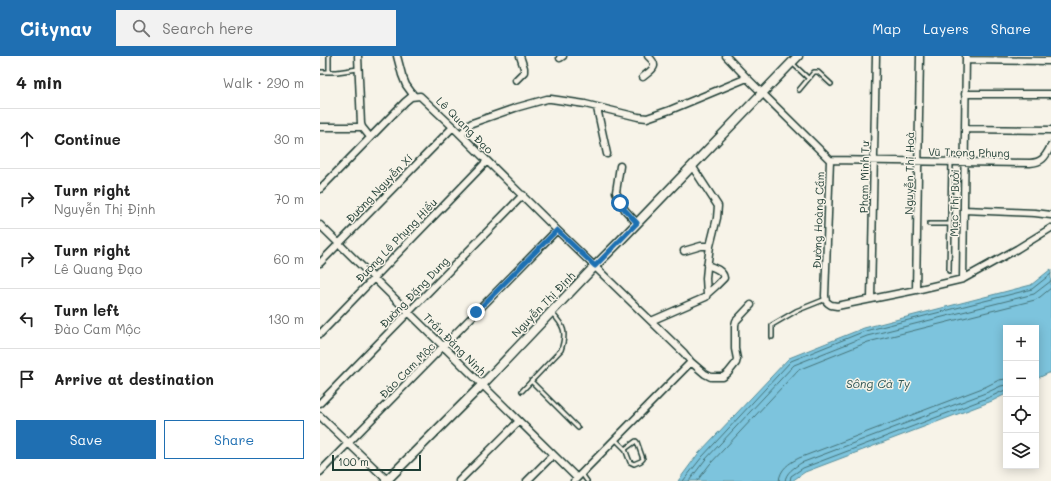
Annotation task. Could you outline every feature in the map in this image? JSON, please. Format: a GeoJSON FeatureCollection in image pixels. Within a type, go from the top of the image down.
{"type":"FeatureCollection","features":[{"type":"Feature","properties":{"kind":"street"},"geometry":{"type":"LineString","coordinates":[[358,56],[362,127],[370,136]]}},
{"type":"Feature","properties":{"kind":"street"},"geometry":{"type":"LineString","coordinates":[[320,189],[370,136],[405,102],[414,96],[406,85],[397,56]]}},
{"type":"Feature","properties":{"kind":"street"},"geometry":{"type":"LineString","coordinates":[[516,80],[524,72],[520,56]]}},
{"type":"Feature","properties":{"kind":"street"},"geometry":{"type":"LineString","coordinates":[[642,77],[655,65],[648,56]]}},
{"type":"Feature","properties":{"kind":"street","name":"Đường Hoàng Cầm"},"geometry":{"type":"LineString","coordinates":[[726,56],[830,160],[826,299]]}},
{"type":"Feature","properties":{"kind":"street","name":"Nguyễn Thị Định"},"geometry":{"type":"LineString","coordinates":[[387,481],[482,385],[798,56]]}},
{"type":"Feature","properties":{"kind":"street","name":"Phạm Minh Tư"},"geometry":{"type":"LineString","coordinates":[[871,299],[876,56]]}},
{"type":"Feature","properties":{"kind":"street","name":"Nguyễn Thị Hoà"},"geometry":{"type":"LineString","coordinates":[[916,290],[920,56]]}},
{"type":"Feature","properties":{"kind":"street"},"geometry":{"type":"LineString","coordinates":[[966,58],[1051,61]]}},
{"type":"Feature","properties":{"kind":"street","name":"Mạc Thị Bưởi"},"geometry":{"type":"LineString","coordinates":[[963,279],[966,58]]}},
{"type":"Feature","properties":{"kind":"street"},"geometry":{"type":"LineString","coordinates":[[461,134],[472,123],[546,99],[585,104],[597,108],[647,118],[747,78]]}},
{"type":"Feature","properties":{"kind":"street"},"geometry":{"type":"LineString","coordinates":[[966,94],[1051,94]]}},
{"type":"Feature","properties":{"kind":"street","name":"Lê Quang Đạo"},"geometry":{"type":"LineString","coordinates":[[414,96],[422,97],[684,353],[691,362],[711,377],[723,377],[736,363],[736,321],[751,305]]}},
{"type":"Feature","properties":{"kind":"street"},"geometry":{"type":"LineString","coordinates":[[597,108],[607,154]]}},
{"type":"Feature","properties":{"kind":"street"},"geometry":{"type":"LineString","coordinates":[[320,127],[362,127]]}},
{"type":"Feature","properties":{"kind":"street","name":"Đường Nguyễn Xí"},"geometry":{"type":"LineString","coordinates":[[320,263],[453,127]]}},
{"type":"Feature","properties":{"kind":"street"},"geometry":{"type":"LineString","coordinates":[[965,129],[1051,130]]}},
{"type":"Feature","properties":{"kind":"street","name":"Vũ Trọng Phụng"},"geometry":{"type":"LineString","coordinates":[[830,160],[1036,163],[1041,161],[1051,146]]}},
{"type":"Feature","properties":{"kind":"street","name":"Đường Lê Phụng Hiểu"},"geometry":{"type":"LineString","coordinates":[[320,334],[487,161]]}},
{"type":"Feature","properties":{"kind":"street"},"geometry":{"type":"LineString","coordinates":[[620,166],[616,192],[625,210],[637,223]]}},
{"type":"Feature","properties":{"kind":"street"},"geometry":{"type":"LineString","coordinates":[[692,166],[718,206],[717,218],[707,265],[707,294]]}},
{"type":"Feature","properties":{"kind":"street","name":"Đường Đặng Dung"},"geometry":{"type":"LineString","coordinates":[[320,403],[523,195]]}},
{"type":"Feature","properties":{"kind":"street"},"geometry":{"type":"LineString","coordinates":[[964,210],[1051,215]]}},
{"type":"Feature","properties":{"kind":"street","name":"Trần Đăng Ninh"},"geometry":{"type":"LineString","coordinates":[[320,225],[578,478]]}},
{"type":"Feature","properties":{"kind":"street"},"geometry":{"type":"LineString","coordinates":[[826,299],[826,301],[831,305],[837,306],[963,279],[1051,228]]}},
{"type":"Feature","properties":{"kind":"street","name":"Đào Cam Mộc"},"geometry":{"type":"LineString","coordinates":[[320,472],[557,230]]}},
{"type":"Feature","properties":{"kind":"street"},"geometry":{"type":"LineString","coordinates":[[684,251],[701,246],[710,246]]}},
{"type":"Feature","properties":{"kind":"street"},"geometry":{"type":"LineString","coordinates":[[651,321],[706,297],[707,294],[724,278],[722,272],[707,265]]}},
{"type":"Feature","properties":{"kind":"street"},"geometry":{"type":"LineString","coordinates":[[578,478],[691,362]]}},
{"type":"Feature","properties":{"kind":"street"},"geometry":{"type":"LineString","coordinates":[[320,416],[387,481]]}},
{"type":"Feature","properties":{"kind":"street"},"geometry":{"type":"LineString","coordinates":[[459,481],[519,421]]}},
{"type":"Feature","properties":{"kind":"street"},"geometry":{"type":"LineString","coordinates":[[527,481],[553,455]]}},
{"type":"Feature","properties":{"kind":"lane"},"geometry":{"type":"LineString","coordinates":[[329,56],[329,72]]}},
{"type":"Feature","properties":{"kind":"lane"},"geometry":{"type":"LineString","coordinates":[[792,63],[808,78]]}},
{"type":"Feature","properties":{"kind":"lane"},"geometry":{"type":"LineString","coordinates":[[320,72],[358,69]]}},
{"type":"Feature","properties":{"kind":"lane"},"geometry":{"type":"LineString","coordinates":[[799,90],[814,72],[818,72],[831,84]]}},
{"type":"Feature","properties":{"kind":"lane"},"geometry":{"type":"LineString","coordinates":[[949,271],[951,161]]}},
{"type":"Feature","properties":{"kind":"lane"},"geometry":{"type":"LineString","coordinates":[[929,224],[950,224]]}},
{"type":"Feature","properties":{"kind":"lane"},"geometry":{"type":"LineString","coordinates":[[772,337],[772,325],[796,311],[826,299]]}},
{"type":"Feature","properties":{"kind":"lane"},"geometry":{"type":"LineString","coordinates":[[522,391],[561,350],[564,334],[563,326],[551,312]]}},
{"type":"Feature","properties":{"kind":"lane"},"geometry":{"type":"LineString","coordinates":[[531,381],[578,428]]}},
{"type":"Feature","properties":{"kind":"lane"},"geometry":{"type":"LineString","coordinates":[[615,439],[625,450],[630,462],[634,464],[641,461],[642,459],[636,441],[625,450]]}},
{"type":"Feature","properties":{"kind":"lane"},"geometry":{"type":"LineString","coordinates":[[578,478],[587,481]]}},
{"type":"Feature","properties":{"kind":"water","name":"Sông Cà Ty"},"geometry":{"type":"Polygon","coordinates":[[[1051,269],[1051,372],[1039,378],[1039,325],[1003,325],[1003,396],[992,401],[805,472],[792,481],[678,481],[698,454],[789,358],[864,328],[1031,285],[1051,269]]]}},
{"type":"Feature","properties":{"kind":"route"},"geometry":{"type":"LineString","coordinates":[[476,312],[557,230],[595,266],[637,223],[620,203]]}}]}
